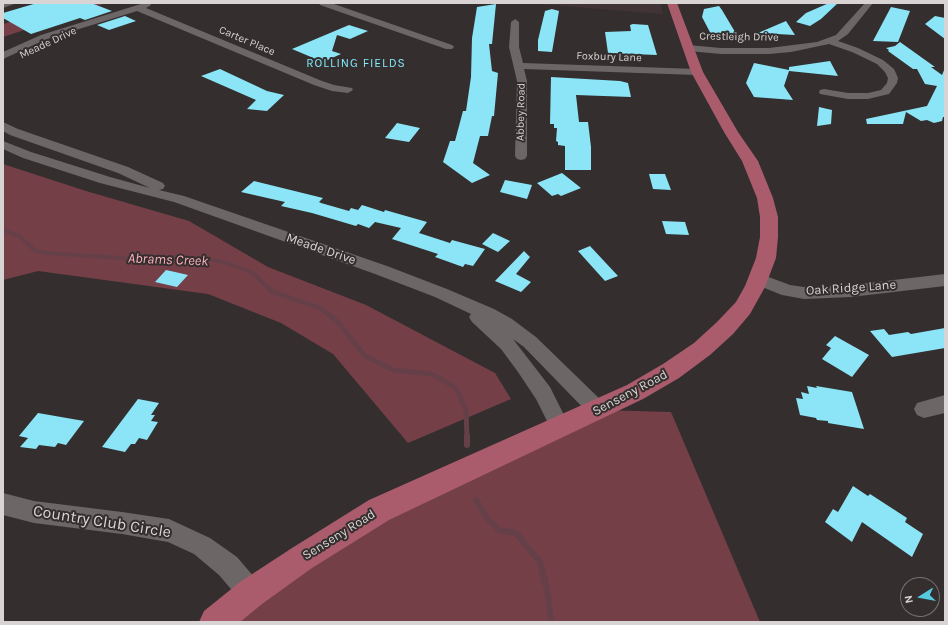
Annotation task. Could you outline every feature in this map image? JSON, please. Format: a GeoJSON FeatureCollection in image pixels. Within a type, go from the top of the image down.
{"type":"FeatureCollection","features":[{"type":"Feature","properties":{"kind":"main road","name":"Senseny Road"},"geometry":{"type":"LineString","coordinates":[[216,622],[251,593],[308,554],[379,510],[598,410],[635,392],[671,371],[702,349],[725,328],[743,308],[758,279],[766,258],[769,237],[769,217],[766,198],[750,161],[731,132],[698,72],[688,48],[675,4]]}},
{"type":"Feature","properties":{"kind":"street"},"geometry":{"type":"LineString","coordinates":[[3,6],[13,3]]}},
{"type":"Feature","properties":{"kind":"street","name":"Meade Drive"},"geometry":{"type":"LineString","coordinates":[[3,61],[95,22],[153,3]]}},
{"type":"Feature","properties":{"kind":"street"},"geometry":{"type":"LineString","coordinates":[[323,3],[449,47]]}},
{"type":"Feature","properties":{"kind":"street","name":"Crestleigh Drive"},"geometry":{"type":"LineString","coordinates":[[688,48],[721,51],[769,51],[808,47],[830,41],[845,32],[869,3]]}},
{"type":"Feature","properties":{"kind":"street","name":"Carter Place"},"geometry":{"type":"LineString","coordinates":[[138,8],[318,83],[332,88],[348,90]]}},
{"type":"Feature","properties":{"kind":"street","name":"Abbey Road"},"geometry":{"type":"LineString","coordinates":[[515,22],[514,47],[522,81],[520,156]]}},
{"type":"Feature","properties":{"kind":"street"},"geometry":{"type":"LineString","coordinates":[[824,92],[848,96],[868,96],[885,92],[890,88],[893,78],[890,71],[880,62],[855,50],[830,41]]}},
{"type":"Feature","properties":{"kind":"street","name":"Foxbury Lane"},"geometry":{"type":"LineString","coordinates":[[519,66],[698,72]]}},
{"type":"Feature","properties":{"kind":"street","name":"Meade Drive"},"geometry":{"type":"LineString","coordinates":[[3,126],[14,132],[123,170],[152,182],[179,199]]}},
{"type":"Feature","properties":{"kind":"street","name":"Meade Drive"},"geometry":{"type":"LineString","coordinates":[[3,145],[27,155],[105,180],[179,199],[408,279],[488,314],[506,324],[530,342],[598,410]]}},
{"type":"Feature","properties":{"kind":"street","name":"Oak Ridge Lane"},"geometry":{"type":"LineString","coordinates":[[758,279],[788,291],[804,293],[851,291],[945,280]]}},
{"type":"Feature","properties":{"kind":"street","name":"Meade Drive"},"geometry":{"type":"LineString","coordinates":[[461,302],[490,326],[525,367],[543,393],[560,427]]}},
{"type":"Feature","properties":{"kind":"street"},"geometry":{"type":"LineString","coordinates":[[924,409],[945,404]]}},
{"type":"Feature","properties":{"kind":"street","name":"Country Club Circle"},"geometry":{"type":"LineString","coordinates":[[3,504],[34,512],[122,523],[169,531],[202,546],[228,566],[251,593]]}},
{"type":"Feature","properties":{"kind":"shaded area"},"geometry":{"type":"Polygon","coordinates":[[[73,3],[106,3],[3,37],[3,24],[73,3]]]}},
{"type":"Feature","properties":{"kind":"shaded area"},"geometry":{"type":"Polygon","coordinates":[[[527,3],[660,3],[663,14],[527,3]]]}},
{"type":"Feature","properties":{"kind":"shaded area"},"geometry":{"type":"Polygon","coordinates":[[[3,164],[86,191],[189,221],[268,267],[366,305],[495,373],[511,399],[408,443],[333,354],[281,323],[208,294],[38,271],[3,280],[3,164]]]}},
{"type":"Feature","properties":{"kind":"shaded area"},"geometry":{"type":"Polygon","coordinates":[[[598,410],[671,412],[760,622],[221,622],[343,531],[598,410]]]}},
{"type":"Feature","properties":{"kind":"building"},"geometry":{"type":"Polygon","coordinates":[[[37,3],[91,3],[112,11],[85,20],[80,18],[31,34],[3,18],[3,13],[37,3]]]}},
{"type":"Feature","properties":{"kind":"building"},"geometry":{"type":"Polygon","coordinates":[[[829,3],[838,3],[821,19],[810,26],[796,22],[806,13],[829,3]]]}},
{"type":"Feature","properties":{"kind":"building"},"geometry":{"type":"Polygon","coordinates":[[[496,4],[492,44],[489,44],[492,71],[498,73],[494,116],[492,116],[488,136],[480,136],[473,163],[490,175],[472,183],[443,162],[450,141],[455,141],[463,111],[466,111],[471,77],[472,38],[477,7],[496,4]]]}},
{"type":"Feature","properties":{"kind":"building"},"geometry":{"type":"Polygon","coordinates":[[[719,6],[738,37],[712,36],[702,17],[704,9],[719,6]]]}},
{"type":"Feature","properties":{"kind":"building"},"geometry":{"type":"Polygon","coordinates":[[[891,7],[910,11],[898,42],[873,41],[891,7]]]}},
{"type":"Feature","properties":{"kind":"building"},"geometry":{"type":"Polygon","coordinates":[[[552,9],[559,11],[552,52],[538,51],[538,40],[545,11],[552,9]]]}},
{"type":"Feature","properties":{"kind":"building"},"geometry":{"type":"Polygon","coordinates":[[[125,16],[136,21],[109,30],[97,25],[125,16]]]}},
{"type":"Feature","properties":{"kind":"building"},"geometry":{"type":"Polygon","coordinates":[[[935,16],[945,18],[945,39],[925,24],[935,16]]]}},
{"type":"Feature","properties":{"kind":"building"},"geometry":{"type":"Polygon","coordinates":[[[786,21],[795,35],[758,33],[786,21]]]}},
{"type":"Feature","properties":{"kind":"building"},"geometry":{"type":"Polygon","coordinates":[[[349,25],[368,31],[350,39],[337,35],[332,51],[341,54],[323,62],[292,49],[349,25]]]}},
{"type":"Feature","properties":{"kind":"building"},"geometry":{"type":"Polygon","coordinates":[[[630,25],[648,25],[657,55],[608,53],[605,32],[631,31],[630,25]]]}},
{"type":"Feature","properties":{"kind":"building"},"geometry":{"type":"Polygon","coordinates":[[[900,42],[935,67],[931,67],[942,75],[945,68],[945,117],[943,117],[942,121],[934,123],[927,120],[921,121],[906,112],[903,124],[867,124],[866,119],[927,106],[937,86],[925,84],[917,69],[913,69],[886,48],[895,46],[900,42]]]}},
{"type":"Feature","properties":{"kind":"building"},"geometry":{"type":"Polygon","coordinates":[[[830,61],[838,76],[789,71],[784,86],[793,100],[754,97],[746,83],[754,63],[789,70],[789,67],[830,61]]]}},
{"type":"Feature","properties":{"kind":"building"},"geometry":{"type":"Polygon","coordinates":[[[220,69],[267,91],[284,95],[267,111],[247,109],[256,100],[201,76],[220,69]]]}},
{"type":"Feature","properties":{"kind":"building"},"geometry":{"type":"Polygon","coordinates":[[[551,77],[620,81],[628,83],[631,97],[576,95],[579,122],[588,122],[591,147],[591,170],[565,170],[565,146],[558,145],[558,142],[556,141],[557,128],[554,128],[554,124],[550,124],[551,77]]]}},
{"type":"Feature","properties":{"kind":"building"},"geometry":{"type":"Polygon","coordinates":[[[819,107],[832,110],[831,124],[817,126],[819,107]]]}},
{"type":"Feature","properties":{"kind":"building"},"geometry":{"type":"Polygon","coordinates":[[[397,123],[420,128],[409,142],[385,138],[397,123]]]}},
{"type":"Feature","properties":{"kind":"building"},"geometry":{"type":"Polygon","coordinates":[[[562,173],[581,188],[561,196],[558,194],[552,196],[537,183],[562,173]]]}},
{"type":"Feature","properties":{"kind":"building"},"geometry":{"type":"Polygon","coordinates":[[[649,174],[665,174],[671,190],[653,189],[649,174]]]}},
{"type":"Feature","properties":{"kind":"building"},"geometry":{"type":"Polygon","coordinates":[[[505,180],[532,185],[527,199],[500,192],[505,180]]]}},
{"type":"Feature","properties":{"kind":"building"},"geometry":{"type":"Polygon","coordinates":[[[254,181],[323,198],[319,202],[349,211],[351,208],[358,210],[362,205],[384,212],[385,210],[427,222],[419,233],[450,243],[452,240],[485,249],[473,266],[465,264],[463,267],[435,257],[438,254],[392,239],[401,228],[375,222],[369,228],[358,224],[356,226],[312,213],[281,206],[285,202],[241,192],[254,181]]]}},
{"type":"Feature","properties":{"kind":"building"},"geometry":{"type":"Polygon","coordinates":[[[662,221],[685,222],[689,235],[666,234],[662,221]]]}},
{"type":"Feature","properties":{"kind":"building"},"geometry":{"type":"Polygon","coordinates":[[[493,233],[510,241],[498,252],[482,244],[493,233]]]}},
{"type":"Feature","properties":{"kind":"building"},"geometry":{"type":"Polygon","coordinates":[[[590,246],[618,276],[605,281],[578,251],[590,246]]]}},
{"type":"Feature","properties":{"kind":"building"},"geometry":{"type":"Polygon","coordinates":[[[524,251],[530,257],[516,274],[531,282],[521,292],[495,281],[524,251]]]}},
{"type":"Feature","properties":{"kind":"building"},"geometry":{"type":"Polygon","coordinates":[[[166,270],[188,275],[177,287],[155,282],[166,270]]]}},
{"type":"Feature","properties":{"kind":"building"},"geometry":{"type":"Polygon","coordinates":[[[945,328],[945,348],[892,357],[870,331],[884,329],[889,335],[908,332],[911,334],[945,328]]]}},
{"type":"Feature","properties":{"kind":"building"},"geometry":{"type":"Polygon","coordinates":[[[835,336],[869,355],[852,377],[822,359],[831,348],[826,345],[835,336]]]}},
{"type":"Feature","properties":{"kind":"building"},"geometry":{"type":"Polygon","coordinates":[[[807,386],[852,392],[864,429],[828,423],[828,421],[817,420],[816,418],[800,415],[796,398],[803,399],[801,392],[809,394],[807,386]]]}},
{"type":"Feature","properties":{"kind":"building"},"geometry":{"type":"Polygon","coordinates":[[[138,399],[159,403],[151,415],[155,415],[151,421],[158,422],[147,440],[139,438],[135,444],[131,444],[125,452],[102,447],[138,399]]]}},
{"type":"Feature","properties":{"kind":"building"},"geometry":{"type":"Polygon","coordinates":[[[38,413],[84,421],[66,445],[58,443],[55,447],[39,445],[36,449],[20,447],[28,438],[19,436],[38,413]]]}},
{"type":"Feature","properties":{"kind":"building"},"geometry":{"type":"Polygon","coordinates":[[[853,486],[868,496],[870,494],[907,518],[905,522],[923,534],[912,557],[862,522],[852,542],[825,522],[833,509],[838,512],[853,486]]]}},
{"type":"Feature","properties":{"kind":"waterway","name":"Abrams Creek"},"geometry":{"type":"LineString","coordinates":[[3,230],[19,236],[35,251],[48,253],[135,259],[171,257],[205,259],[224,262],[253,273],[266,286]]}},
{"type":"Feature","properties":{"kind":"waterway","name":"Abrams Creek"},"geometry":{"type":"LineString","coordinates":[[266,286],[273,292],[320,308],[337,321],[365,356],[393,370],[432,374],[456,388],[466,410],[467,437]]}},
{"type":"Feature","properties":{"kind":"waterway","name":"Abrams Creek"},"geometry":{"type":"LineString","coordinates":[[467,437],[467,445]]}},
{"type":"Feature","properties":{"kind":"waterway","name":"Abrams Creek"},"geometry":{"type":"LineString","coordinates":[[476,500],[487,518],[499,530],[516,533],[540,562],[548,594],[551,622]]}},
{"type":"Feature","properties":{"kind":"district","name":"ROLLING FIELDS"},"geometry":{"type":"Point","coordinates":[356,64]}}]}
